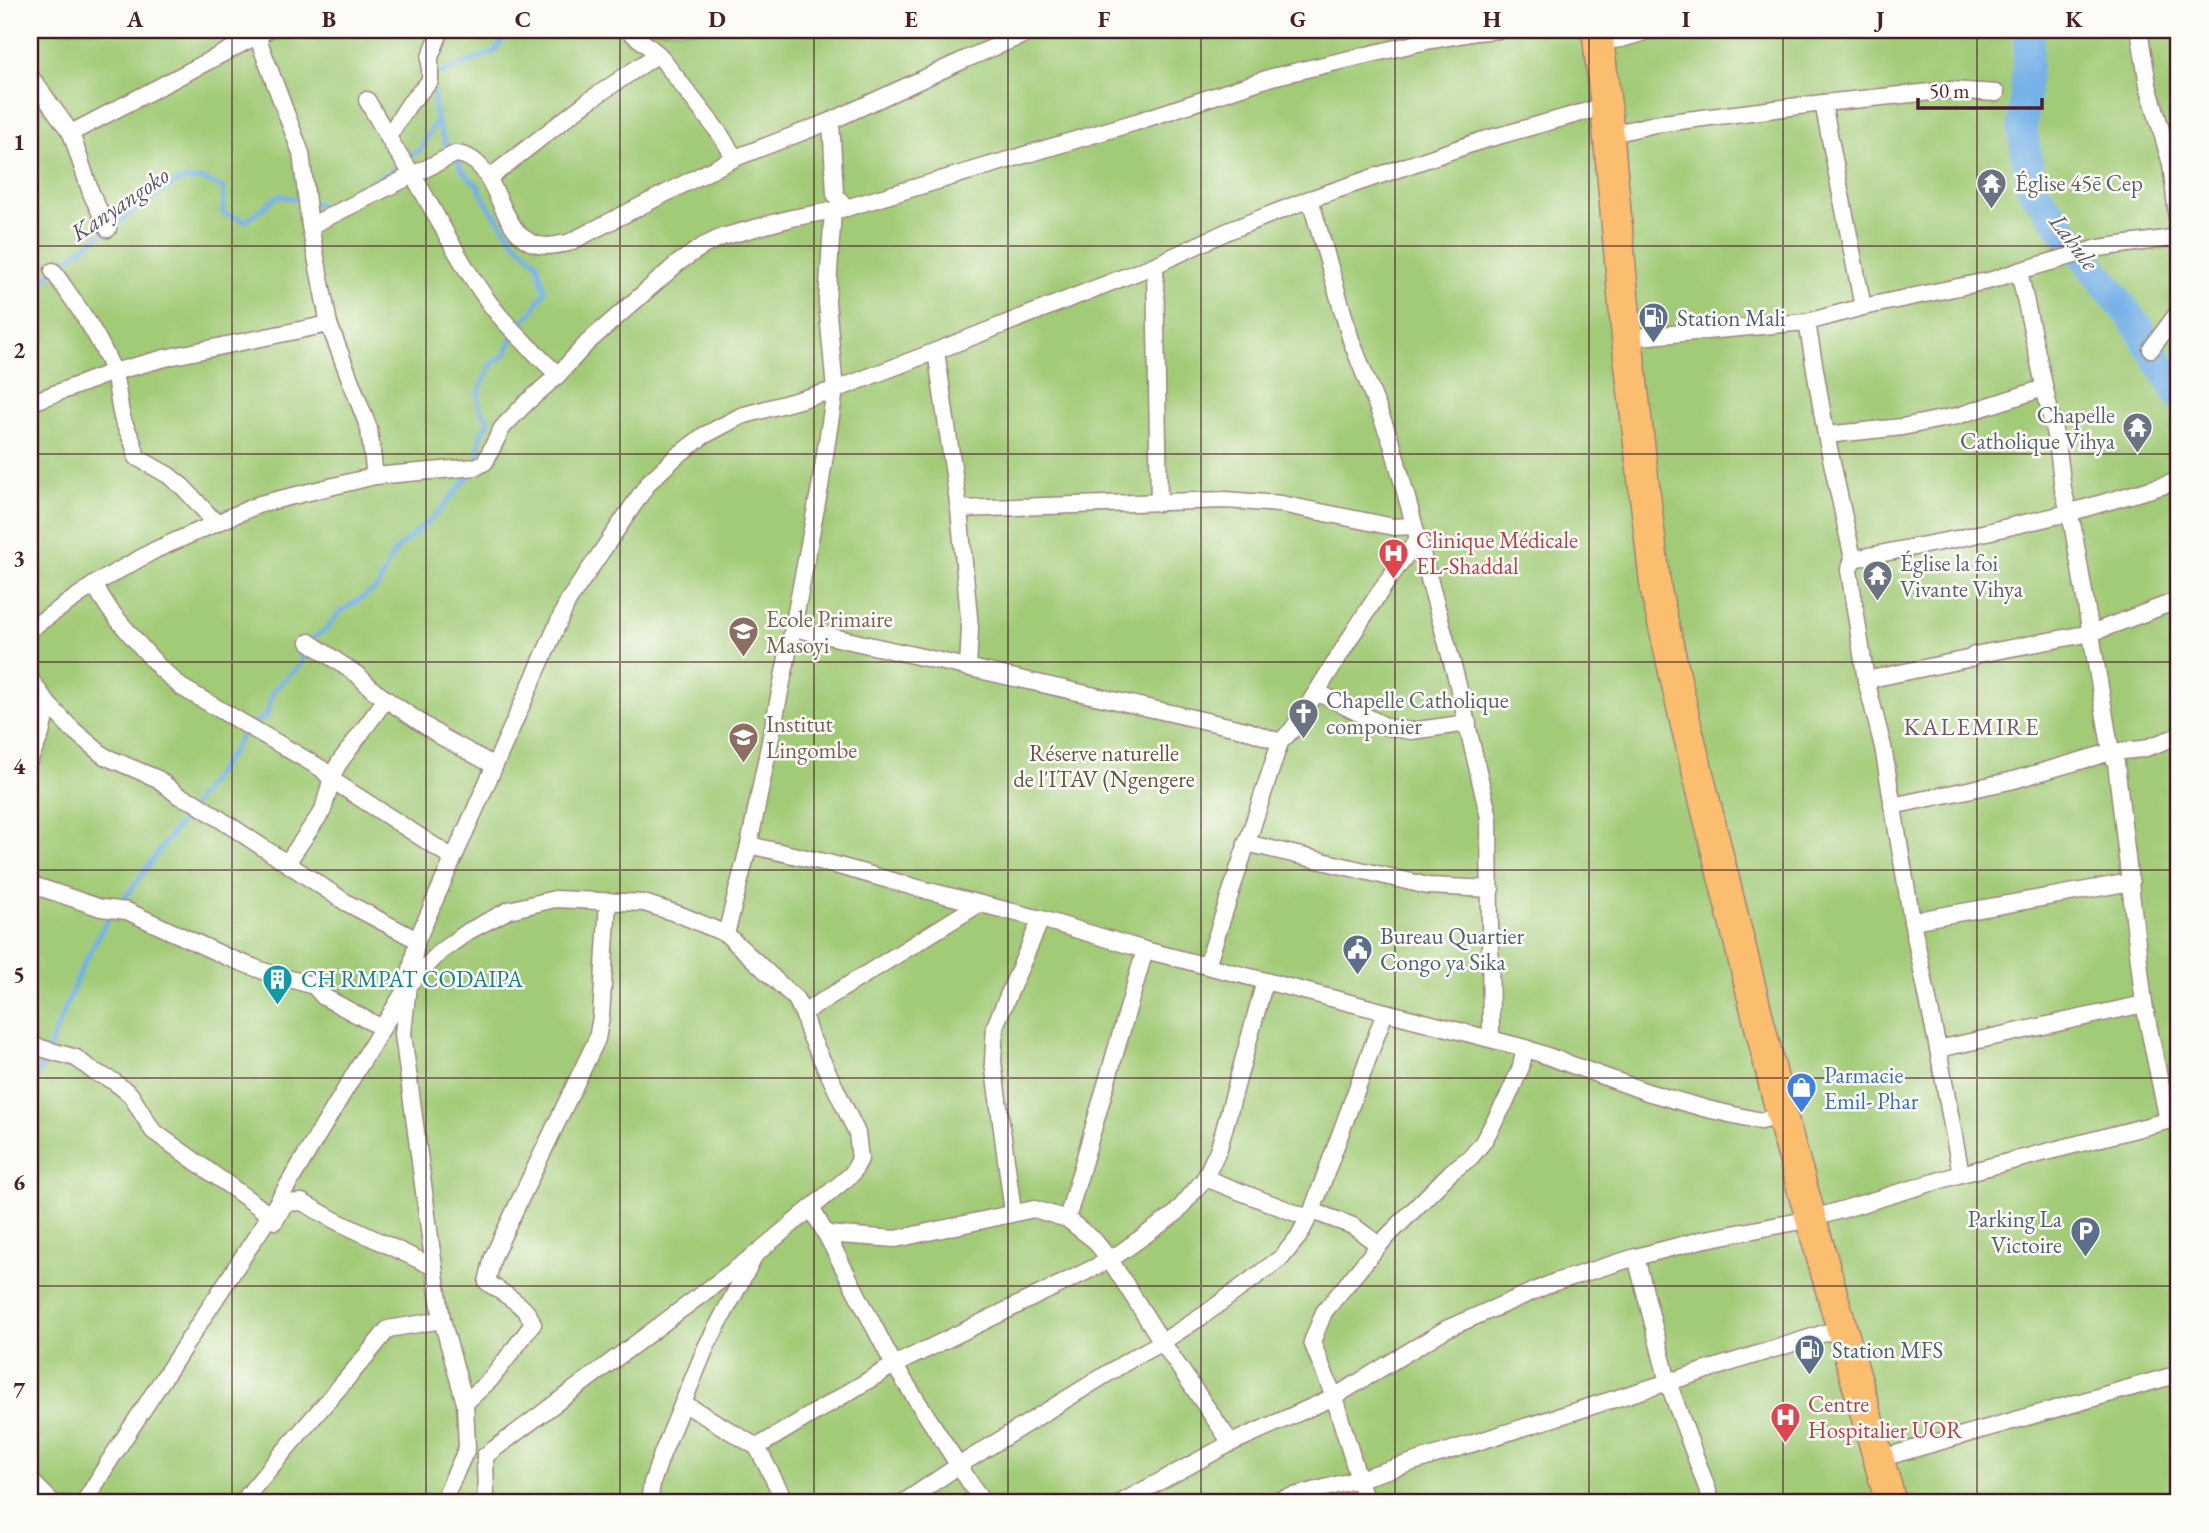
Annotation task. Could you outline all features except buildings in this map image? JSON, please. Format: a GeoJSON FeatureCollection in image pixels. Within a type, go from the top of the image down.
{"type":"FeatureCollection","features":[{"type":"Feature","properties":{"kind":"highway"},"geometry":{"type":"LineString","coordinates":[[1597,36],[1656,591],[1686,725],[1782,1116],[1891,1503]]}},
{"type":"Feature","properties":{"kind":"street"},"geometry":{"type":"LineString","coordinates":[[388,137],[409,104],[430,81],[430,57],[441,30]]}},
{"type":"Feature","properties":{"kind":"street"},"geometry":{"type":"LineString","coordinates":[[628,30],[658,54],[720,135],[734,158]]}},
{"type":"Feature","properties":{"kind":"street"},"geometry":{"type":"LineString","coordinates":[[310,226],[457,155],[472,159],[489,178],[506,216],[518,234],[528,242],[546,246],[568,243],[734,158],[831,121],[1035,30]]}},
{"type":"Feature","properties":{"kind":"street"},"geometry":{"type":"LineString","coordinates":[[30,629],[94,585],[155,550],[260,504],[375,476],[476,467],[485,462],[502,428],[525,404],[558,375],[587,343],[677,263],[703,246],[733,234],[792,218],[846,208],[1136,122],[1272,77],[1427,41],[1499,30]]}},
{"type":"Feature","properties":{"kind":"street"},"geometry":{"type":"LineString","coordinates":[[1597,36],[1621,39],[1652,30]]}},
{"type":"Feature","properties":{"kind":"street"},"geometry":{"type":"LineString","coordinates":[[1627,338],[1807,322],[1863,307],[1992,280],[2099,247],[2179,234],[2171,164],[2148,85],[2139,30]]}},
{"type":"Feature","properties":{"kind":"street"},"geometry":{"type":"LineString","coordinates":[[71,133],[263,33],[301,153],[310,226],[329,324],[369,429],[375,476]]}},
{"type":"Feature","properties":{"kind":"street"},"geometry":{"type":"LineString","coordinates":[[489,178],[587,102],[658,54]]}},
{"type":"Feature","properties":{"kind":"street"},"geometry":{"type":"LineString","coordinates":[[30,76],[71,133],[108,229]]}},
{"type":"Feature","properties":{"kind":"street"},"geometry":{"type":"LineString","coordinates":[[442,1503],[467,1448],[465,1403],[442,1320],[403,1034],[408,985],[417,940],[568,601],[649,482],[677,456],[703,436],[741,416],[835,390],[1155,265],[1228,231],[1480,141],[1607,120],[1656,124],[1951,90],[1996,93]]}},
{"type":"Feature","properties":{"kind":"street"},"geometry":{"type":"LineString","coordinates":[[367,100],[413,174],[463,265],[497,313],[558,375]]}},
{"type":"Feature","properties":{"kind":"street"},"geometry":{"type":"LineString","coordinates":[[1823,103],[1863,307]]}},
{"type":"Feature","properties":{"kind":"street"},"geometry":{"type":"LineString","coordinates":[[831,121],[835,194],[846,208]]}},
{"type":"Feature","properties":{"kind":"street"},"geometry":{"type":"LineString","coordinates":[[1310,200],[1351,340],[1392,444],[1468,723],[1489,818],[1491,1039]]}},
{"type":"Feature","properties":{"kind":"street"},"geometry":{"type":"LineString","coordinates":[[726,934],[749,845],[820,487],[835,390],[827,302],[833,210],[846,208]]}},
{"type":"Feature","properties":{"kind":"street"},"geometry":{"type":"LineString","coordinates":[[1155,265],[1159,503]]}},
{"type":"Feature","properties":{"kind":"street"},"geometry":{"type":"LineString","coordinates":[[53,271],[97,336],[113,372],[122,417],[136,448],[136,457],[183,487],[215,522]]}},
{"type":"Feature","properties":{"kind":"street"},"geometry":{"type":"LineString","coordinates":[[1120,1503],[1230,1443],[1334,1397],[1446,1329],[1555,1282],[1701,1240],[1811,1219],[1961,1174],[2174,1120],[2144,1004],[2116,763],[2110,752],[2058,449],[2019,271]]}},
{"type":"Feature","properties":{"kind":"street"},"geometry":{"type":"LineString","coordinates":[[2151,349],[2179,311]]}},
{"type":"Feature","properties":{"kind":"street"},"geometry":{"type":"LineString","coordinates":[[1807,322],[1826,435],[1853,559],[1849,570],[1866,680],[1883,747],[1912,921],[1961,1174]]}},
{"type":"Feature","properties":{"kind":"street"},"geometry":{"type":"LineString","coordinates":[[30,403],[113,372],[169,357],[329,324]]}},
{"type":"Feature","properties":{"kind":"street"},"geometry":{"type":"LineString","coordinates":[[936,351],[958,509],[970,628],[968,668]]}},
{"type":"Feature","properties":{"kind":"street"},"geometry":{"type":"LineString","coordinates":[[1826,435],[1902,427],[1943,419],[2045,388]]}},
{"type":"Feature","properties":{"kind":"street"},"geometry":{"type":"LineString","coordinates":[[1853,559],[2068,513],[2172,483]]}},
{"type":"Feature","properties":{"kind":"street"},"geometry":{"type":"LineString","coordinates":[[958,509],[1225,500],[1282,504],[1415,533]]}},
{"type":"Feature","properties":{"kind":"street"},"geometry":{"type":"LineString","coordinates":[[1207,965],[1280,742],[1292,730],[1318,692],[1415,533]]}},
{"type":"Feature","properties":{"kind":"street"},"geometry":{"type":"LineString","coordinates":[[94,585],[110,611],[159,667],[181,687],[322,769],[332,780],[453,858]]}},
{"type":"Feature","properties":{"kind":"street"},"geometry":{"type":"LineString","coordinates":[[1866,680],[1972,658],[1974,655],[2091,633],[2179,600]]}},
{"type":"Feature","properties":{"kind":"street"},"geometry":{"type":"LineString","coordinates":[[793,628],[1246,730],[1280,742]]}},
{"type":"Feature","properties":{"kind":"street"},"geometry":{"type":"LineString","coordinates":[[309,642],[442,737],[493,765]]}},
{"type":"Feature","properties":{"kind":"street"},"geometry":{"type":"LineString","coordinates":[[30,678],[48,704],[104,756],[158,779],[179,796],[194,802],[347,903],[417,940]]}},
{"type":"Feature","properties":{"kind":"street"},"geometry":{"type":"LineString","coordinates":[[1318,692],[1387,727],[1411,731],[1468,723]]}},
{"type":"Feature","properties":{"kind":"street"},"geometry":{"type":"LineString","coordinates":[[287,863],[323,810],[333,774],[348,749],[386,699]]}},
{"type":"Feature","properties":{"kind":"street"},"geometry":{"type":"LineString","coordinates":[[30,758],[41,734],[48,704]]}},
{"type":"Feature","properties":{"kind":"street"},"geometry":{"type":"LineString","coordinates":[[1892,806],[2010,780],[2110,752],[2143,749],[2179,736]]}},
{"type":"Feature","properties":{"kind":"street"},"geometry":{"type":"LineString","coordinates":[[1246,843],[1428,886],[1491,889]]}},
{"type":"Feature","properties":{"kind":"street"},"geometry":{"type":"LineString","coordinates":[[749,845],[828,863],[1041,919],[1145,950],[1525,1048],[1647,1092],[1707,1109],[1761,1121],[1782,1116]]}},
{"type":"Feature","properties":{"kind":"street"},"geometry":{"type":"LineString","coordinates":[[1912,921],[2130,882]]}},
{"type":"Feature","properties":{"kind":"street"},"geometry":{"type":"LineString","coordinates":[[30,884],[101,908],[127,911],[227,957],[314,986],[324,997],[382,1028]]}},
{"type":"Feature","properties":{"kind":"street"},"geometry":{"type":"LineString","coordinates":[[84,1503],[269,1216],[408,985],[441,951],[469,931],[509,910],[555,898],[644,903],[726,934],[796,999],[809,1033],[857,1133],[860,1159],[852,1174],[757,1252],[485,1457]]}},
{"type":"Feature","properties":{"kind":"street"},"geometry":{"type":"LineString","coordinates":[[465,1403],[491,1379],[533,1324],[531,1317],[521,1307],[487,1282],[493,1258],[504,1233],[597,1039],[601,1017],[608,901]]}},
{"type":"Feature","properties":{"kind":"street"},"geometry":{"type":"LineString","coordinates":[[803,1013],[978,904]]}},
{"type":"Feature","properties":{"kind":"street"},"geometry":{"type":"LineString","coordinates":[[1013,1212],[992,1042],[995,1026],[1041,919]]}},
{"type":"Feature","properties":{"kind":"street"},"geometry":{"type":"LineString","coordinates":[[1066,1219],[1145,950]]}},
{"type":"Feature","properties":{"kind":"street"},"geometry":{"type":"LineString","coordinates":[[757,1447],[894,1365],[1110,1260],[1175,1214],[1205,1178],[1219,1148],[1265,981]]}},
{"type":"Feature","properties":{"kind":"street"},"geometry":{"type":"LineString","coordinates":[[1938,1049],[2144,1004]]}},
{"type":"Feature","properties":{"kind":"street"},"geometry":{"type":"LineString","coordinates":[[903,1503],[958,1466],[1204,1315],[1282,1257],[1299,1236],[1310,1214],[1385,1012]]}},
{"type":"Feature","properties":{"kind":"street"},"geometry":{"type":"LineString","coordinates":[[30,1045],[76,1058],[130,1094],[153,1131],[275,1221],[285,1203],[302,1202],[434,1267]]}},
{"type":"Feature","properties":{"kind":"street"},"geometry":{"type":"LineString","coordinates":[[1366,1503],[1334,1397],[1312,1342],[1324,1312],[1379,1245],[1451,1172],[1471,1157],[1483,1142],[1507,1099],[1521,1067],[1525,1048]]}},
{"type":"Feature","properties":{"kind":"street"},"geometry":{"type":"LineString","coordinates":[[1205,1178],[1353,1226],[1379,1245]]}},
{"type":"Feature","properties":{"kind":"street"},"geometry":{"type":"LineString","coordinates":[[811,1208],[894,1365],[983,1503]]}},
{"type":"Feature","properties":{"kind":"street"},"geometry":{"type":"LineString","coordinates":[[827,1234],[896,1239],[1034,1209],[1066,1219],[1094,1240],[1110,1260],[1230,1443]]}},
{"type":"Feature","properties":{"kind":"street"},"geometry":{"type":"LineString","coordinates":[[649,1503],[652,1483],[662,1454],[706,1348],[757,1252]]}},
{"type":"Feature","properties":{"kind":"street"},"geometry":{"type":"LineString","coordinates":[[1636,1257],[1668,1381],[1708,1491],[1708,1503]]}},
{"type":"Feature","properties":{"kind":"street"},"geometry":{"type":"LineString","coordinates":[[248,1494],[275,1460],[349,1379],[388,1329],[442,1320]]}},
{"type":"Feature","properties":{"kind":"street"},"geometry":{"type":"LineString","coordinates":[[1268,1503],[1359,1479],[1841,1328]]}},
{"type":"Feature","properties":{"kind":"street"},"geometry":{"type":"LineString","coordinates":[[1878,1459],[2179,1374]]}},
{"type":"Feature","properties":{"kind":"street"},"geometry":{"type":"LineString","coordinates":[[683,1404],[757,1447],[786,1503]]}},
{"type":"Feature","properties":{"kind":"street"},"geometry":{"type":"LineString","coordinates":[[467,1448],[485,1457]]}},
{"type":"Feature","properties":{"kind":"street"},"geometry":{"type":"LineString","coordinates":[[485,1457],[486,1503]]}},
{"type":"Feature","properties":{"kind":"street"},"geometry":{"type":"LineString","coordinates":[[30,1480],[52,1503]]}},
{"type":"Feature","properties":{"kind":"green space","name":"Réserve naturelle de l'ITAV (Ngengere"},"geometry":{"type":"Polygon","coordinates":[[[30,30],[2179,30],[2179,1503],[30,1503],[30,30]]]}},
{"type":"Feature","properties":{"kind":"waterway"},"geometry":{"type":"LineString","coordinates":[[434,76],[494,52],[509,30]]}},
{"type":"Feature","properties":{"kind":"waterway","name":"Lahule"},"geometry":{"type":"LineString","coordinates":[[2030,30],[2022,129],[2032,188],[2139,328],[2179,395]]}},
{"type":"Feature","properties":{"kind":"waterway","name":"Kanyangoko"},"geometry":{"type":"LineString","coordinates":[[30,295],[53,271],[178,181],[203,179],[224,189],[223,213],[246,221],[278,196],[307,200],[326,208],[390,172],[420,150],[436,121],[432,83]]}},
{"type":"Feature","properties":{"kind":"waterway"},"geometry":{"type":"LineString","coordinates":[[436,121],[452,151]]}},
{"type":"Feature","properties":{"kind":"waterway"},"geometry":{"type":"LineString","coordinates":[[457,160],[461,169],[478,186],[485,201],[514,241],[537,262],[545,291],[532,312],[517,327],[506,354],[492,364],[478,395],[480,409],[489,421],[481,433],[477,463]]}},
{"type":"Feature","properties":{"kind":"waterway"},"geometry":{"type":"LineString","coordinates":[[118,907],[232,752],[248,726],[266,717],[273,691],[303,662],[299,651],[306,642],[328,628],[339,613],[377,588],[395,551],[438,513],[473,471]]}},
{"type":"Feature","properties":{"kind":"waterway"},"geometry":{"type":"LineString","coordinates":[[30,1095],[82,967],[111,913]]}},
{"type":"Feature","properties":{"kind":"place","name":"Église 45ē Cep"},"geometry":{"type":"Point","coordinates":[1992,210]}},
{"type":"Feature","properties":{"kind":"place","name":"Station Mali"},"geometry":{"type":"Point","coordinates":[1654,345]}},
{"type":"Feature","properties":{"kind":"place","name":"Chapelle Catholique Vihya"},"geometry":{"type":"Point","coordinates":[2138,455]}},
{"type":"Feature","properties":{"kind":"place","name":"Clinique Médicale EL-Shaddal"},"geometry":{"type":"Point","coordinates":[1393,580]}},
{"type":"Feature","properties":{"kind":"place","name":"Église la foi Vivante Vihya"},"geometry":{"type":"Point","coordinates":[1877,603]}},
{"type":"Feature","properties":{"kind":"place","name":"Ecole Primaire Masoyi"},"geometry":{"type":"Point","coordinates":[743,659]}},
{"type":"Feature","properties":{"kind":"place","name":"Chapelle Catholique componier"},"geometry":{"type":"Point","coordinates":[1303,740]}},
{"type":"Feature","properties":{"kind":"place","name":"Institut Lingombe"},"geometry":{"type":"Point","coordinates":[743,764]}},
{"type":"Feature","properties":{"kind":"place","name":"Bureau Quartier Congo ya Sika"},"geometry":{"type":"Point","coordinates":[1357,976]}},
{"type":"Feature","properties":{"kind":"place","name":"CH RMPAT CODAIPA"},"geometry":{"type":"Point","coordinates":[278,1006]}},
{"type":"Feature","properties":{"kind":"place","name":"Parmacie Emil- Phar"},"geometry":{"type":"Point","coordinates":[1801,1115]}},
{"type":"Feature","properties":{"kind":"place","name":"Parking La Victoire"},"geometry":{"type":"Point","coordinates":[2085,1259]}},
{"type":"Feature","properties":{"kind":"place","name":"Station MFS"},"geometry":{"type":"Point","coordinates":[1809,1377]}},
{"type":"Feature","properties":{"kind":"place","name":"Centre Hospitalier UOR"},"geometry":{"type":"Point","coordinates":[1785,1444]}},
{"type":"Feature","properties":{"kind":"district","name":"KALEMIRE"},"geometry":{"type":"Point","coordinates":[1972,727]}}]}
